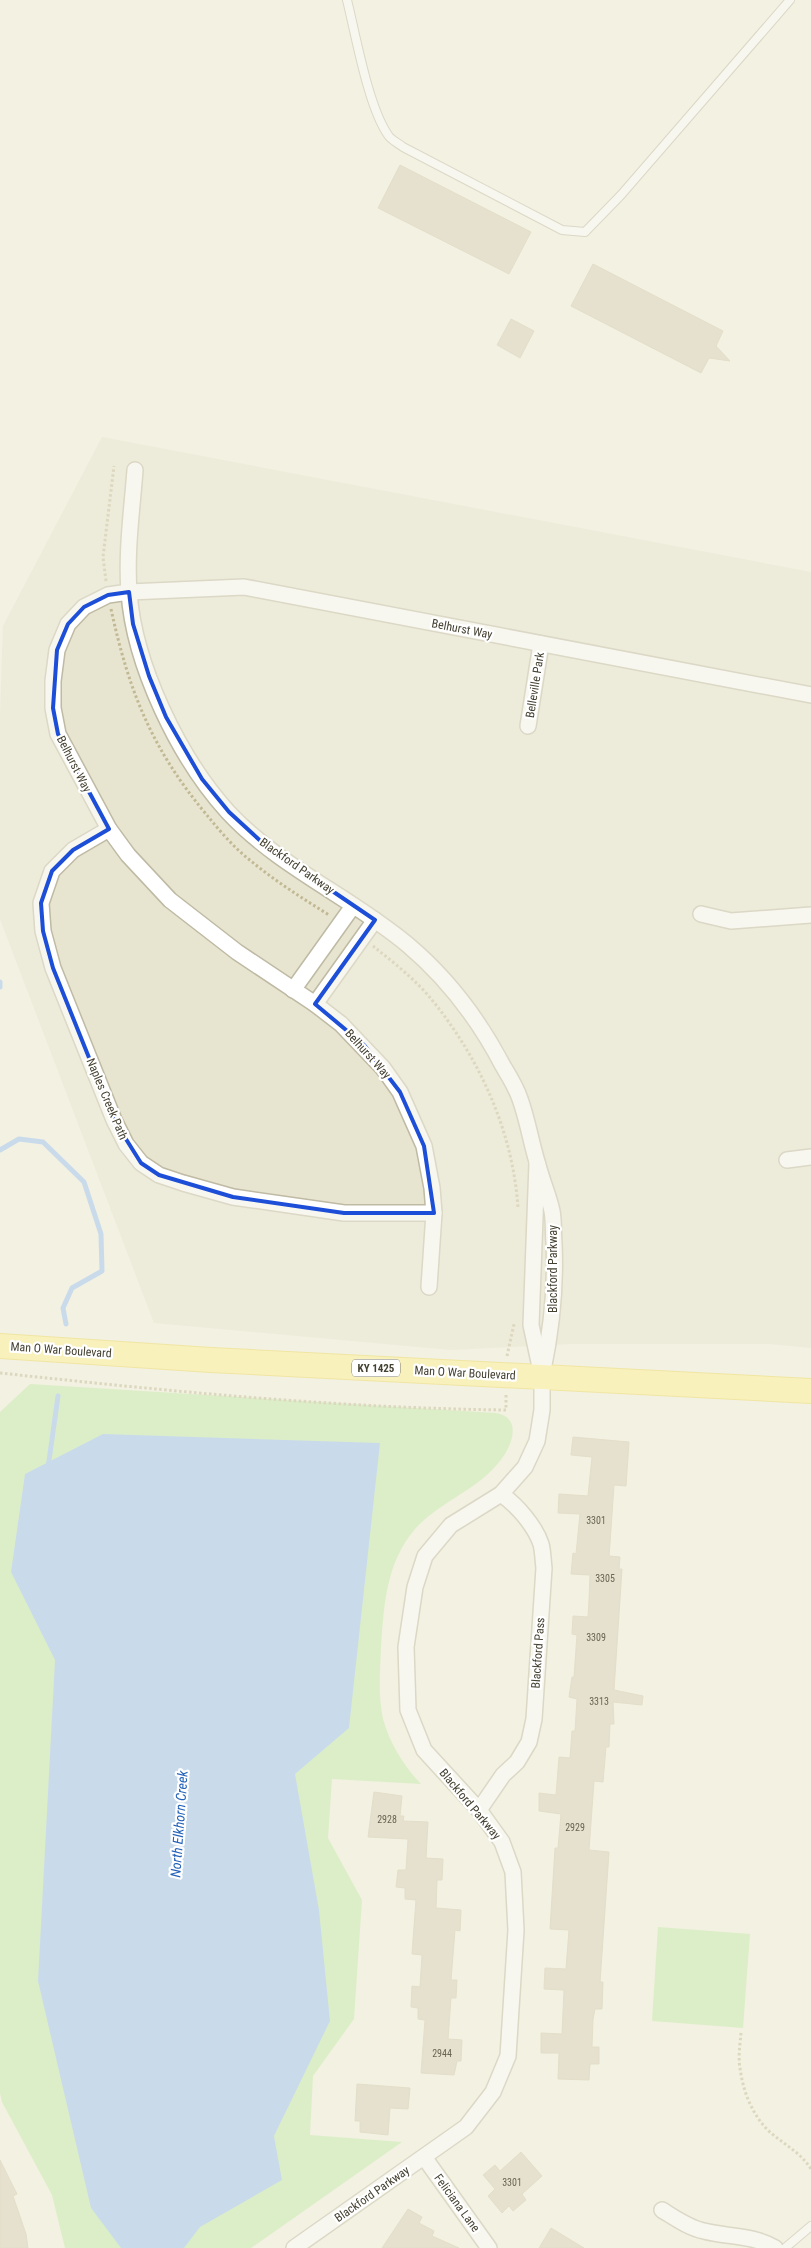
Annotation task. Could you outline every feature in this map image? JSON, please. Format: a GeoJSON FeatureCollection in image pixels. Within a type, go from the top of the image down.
{"type":"FeatureCollection","features":[{"type":"Feature","properties":{"kind":"main road","name":"Man O War Boulevard"},"geometry":{"type":"LineString","coordinates":[[0,1346],[211,1360],[811,1390]]}},
{"type":"Feature","properties":{"kind":"street","name":"Blackford Parkway"},"geometry":{"type":"LineString","coordinates":[[135,470],[128,552],[129,592],[133,624],[152,684],[174,733],[202,779],[229,812],[266,846],[375,920],[408,945],[443,979],[486,1034],[519,1096],[530,1130],[537,1163],[553,1212],[555,1268],[552,1325],[542,1376],[542,1410],[537,1442],[525,1467],[501,1494],[451,1525],[425,1556],[415,1587],[406,1647],[408,1710],[424,1750],[479,1810],[502,1842],[513,1872],[516,1930],[508,2056],[493,2092],[466,2127],[294,2248]]}},
{"type":"Feature","properties":{"kind":"street","name":"Belhurst Way"},"geometry":{"type":"LineString","coordinates":[[429,1287],[434,1213],[432,1188],[424,1146],[400,1092],[364,1046],[315,1004],[237,952],[170,900],[128,855],[109,829],[58,734],[53,708],[53,681],[57,650],[68,624],[84,607],[108,595],[129,592],[244,587],[811,695]]}},
{"type":"Feature","properties":{"kind":"street","name":"Belleville Park"},"geometry":{"type":"LineString","coordinates":[[528,726],[541,644]]}},
{"type":"Feature","properties":{"kind":"street","name":"Naples Creek Path"},"geometry":{"type":"LineString","coordinates":[[109,829],[73,850],[52,871],[41,903],[43,930],[53,968],[114,1120],[126,1144],[141,1163],[158,1175],[233,1197],[344,1213],[434,1213]]}},
{"type":"Feature","properties":{"kind":"street"},"geometry":{"type":"LineString","coordinates":[[293,990],[353,906]]}},
{"type":"Feature","properties":{"kind":"street"},"geometry":{"type":"LineString","coordinates":[[702,914],[731,921],[811,915]]}},
{"type":"Feature","properties":{"kind":"street"},"geometry":{"type":"LineString","coordinates":[[315,1004],[375,920]]}},
{"type":"Feature","properties":{"kind":"street"},"geometry":{"type":"LineString","coordinates":[[787,1160],[811,1157]]}},
{"type":"Feature","properties":{"kind":"street","name":"Blackford Parkway"},"geometry":{"type":"LineString","coordinates":[[537,1163],[531,1325],[542,1376]]}},
{"type":"Feature","properties":{"kind":"street","name":"Blackford Pass"},"geometry":{"type":"LineString","coordinates":[[479,1810],[504,1775],[517,1762],[529,1742],[534,1719],[544,1568],[541,1545],[532,1528],[510,1500],[501,1494]]}},
{"type":"Feature","properties":{"kind":"street","name":"Feliciana Lane"},"geometry":{"type":"LineString","coordinates":[[424,2157],[489,2248]]}},
{"type":"Feature","properties":{"kind":"street"},"geometry":{"type":"LineString","coordinates":[[662,2210],[701,2231],[768,2243],[775,2248]]}},
{"type":"Feature","properties":{"kind":"lane"},"geometry":{"type":"LineString","coordinates":[[347,0],[369,87],[380,122],[389,137],[403,147],[562,230],[585,232],[621,195],[790,0]]}},
{"type":"Feature","properties":{"kind":"lane"},"geometry":{"type":"LineString","coordinates":[[786,2248],[811,2226]]}},
{"type":"Feature","properties":{"kind":"path"},"geometry":{"type":"LineString","coordinates":[[114,466],[103,557],[108,595],[120,648],[136,701],[156,744],[189,793],[249,860],[298,896],[341,923]]}},
{"type":"Feature","properties":{"kind":"path"},"geometry":{"type":"LineString","coordinates":[[362,938],[431,998],[452,1027],[478,1069],[503,1126],[516,1179],[519,1218]]}},
{"type":"Feature","properties":{"kind":"path"},"geometry":{"type":"LineString","coordinates":[[0,1373],[197,1393],[389,1406],[506,1410],[508,1351],[513,1335],[514,1318]]}},
{"type":"Feature","properties":{"kind":"path"},"geometry":{"type":"LineString","coordinates":[[741,2034],[739,2067],[747,2095],[756,2116],[770,2132],[803,2157],[811,2169]]}},
{"type":"Feature","properties":{"kind":"highlighted area"},"geometry":{"type":"Polygon","coordinates":[[[129,592],[133,624],[149,676],[166,717],[202,779],[229,812],[266,846],[375,920],[315,1004],[364,1045],[400,1092],[424,1146],[434,1213],[344,1213],[233,1197],[159,1175],[141,1163],[114,1120],[53,968],[43,931],[41,903],[52,871],[73,850],[109,829],[58,734],[53,708],[57,650],[68,624],[84,607],[108,595],[129,592]]]}},
{"type":"Feature","properties":{"kind":"shaded area"},"geometry":{"type":"Polygon","coordinates":[[[102,437],[811,572],[811,1348],[770,1344],[571,1344],[451,1350],[154,1323],[0,919],[0,715],[3,626],[102,437]]]}},
{"type":"Feature","properties":{"kind":"green space"},"geometry":{"type":"Polygon","coordinates":[[[30,1384],[496,1413],[510,1420],[512,1426],[513,1433],[508,1448],[491,1471],[470,1488],[435,1511],[415,1529],[405,1542],[398,1556],[388,1585],[381,1647],[381,1710],[394,1746],[403,1762],[421,1784],[332,1779],[328,1838],[362,1900],[354,2019],[313,2076],[310,2135],[402,2142],[251,2248],[65,2248],[52,2195],[2,2102],[0,2093],[0,1412],[30,1384]]]}},
{"type":"Feature","properties":{"kind":"green space"},"geometry":{"type":"Polygon","coordinates":[[[658,1927],[750,1934],[743,2028],[652,2021],[658,1927]]]}},
{"type":"Feature","properties":{"kind":"water"},"geometry":{"type":"Polygon","coordinates":[[[103,1434],[380,1443],[349,1728],[295,1774],[319,1910],[330,2021],[274,2136],[282,2180],[200,2227],[184,2248],[121,2248],[91,2208],[38,1981],[55,1660],[11,1572],[25,1474],[103,1434]]]}},
{"type":"Feature","properties":{"kind":"building"},"geometry":{"type":"Polygon","coordinates":[[[400,165],[531,232],[509,274],[378,208],[400,165]]]}},
{"type":"Feature","properties":{"kind":"building"},"geometry":{"type":"Polygon","coordinates":[[[593,264],[723,331],[716,346],[730,361],[709,358],[701,373],[571,306],[593,264]]]}},
{"type":"Feature","properties":{"kind":"building"},"geometry":{"type":"Polygon","coordinates":[[[511,319],[534,331],[520,358],[497,345],[511,319]]]}},
{"type":"Feature","properties":{"kind":"building"},"geometry":{"type":"Polygon","coordinates":[[[573,1437],[629,1442],[626,1486],[614,1485],[609,1556],[620,1557],[619,1569],[622,1569],[614,1690],[643,1696],[642,1705],[613,1702],[614,1724],[610,1724],[609,1747],[606,1747],[603,1782],[594,1781],[589,1850],[609,1852],[600,1982],[603,1982],[602,2009],[595,2009],[593,2019],[592,2047],[599,2047],[599,2064],[590,2064],[589,2080],[558,2079],[559,2053],[541,2053],[541,2033],[562,2034],[564,1990],[544,1989],[545,1968],[566,1969],[569,1930],[550,1929],[555,1848],[558,1848],[561,1814],[539,1811],[539,1793],[556,1795],[559,1757],[570,1758],[572,1731],[575,1731],[577,1699],[569,1697],[572,1677],[574,1677],[577,1635],[572,1634],[573,1616],[588,1617],[589,1600],[590,1575],[571,1574],[573,1553],[576,1554],[580,1514],[558,1513],[559,1494],[588,1496],[592,1457],[571,1455],[573,1437]]]}},
{"type":"Feature","properties":{"kind":"building"},"geometry":{"type":"Polygon","coordinates":[[[374,1792],[402,1796],[400,1816],[404,1816],[403,1821],[428,1822],[426,1858],[443,1859],[442,1880],[437,1880],[436,1908],[461,1910],[460,1931],[455,1930],[451,1980],[457,1980],[456,1998],[451,1998],[448,2039],[462,2040],[461,2061],[457,2061],[454,2075],[421,2073],[425,2020],[418,2019],[418,2008],[411,2007],[412,1986],[420,1987],[422,1955],[412,1954],[416,1900],[405,1899],[405,1888],[396,1887],[398,1870],[406,1870],[408,1839],[368,1837],[374,1792]]]}},
{"type":"Feature","properties":{"kind":"building"},"geometry":{"type":"Polygon","coordinates":[[[357,2084],[410,2088],[408,2109],[390,2108],[388,2135],[360,2132],[360,2121],[355,2121],[357,2084]]]}},
{"type":"Feature","properties":{"kind":"building"},"geometry":{"type":"Polygon","coordinates":[[[521,2152],[542,2176],[522,2194],[526,2200],[513,2211],[509,2206],[502,2213],[488,2196],[495,2189],[483,2175],[495,2165],[500,2171],[521,2152]]]}},
{"type":"Feature","properties":{"kind":"building"},"geometry":{"type":"Polygon","coordinates":[[[0,2160],[17,2194],[13,2196],[26,2234],[28,2248],[0,2248],[0,2160]]]}},
{"type":"Feature","properties":{"kind":"building"},"geometry":{"type":"Polygon","coordinates":[[[408,2209],[422,2217],[419,2223],[434,2231],[432,2236],[459,2248],[382,2248],[408,2209]]]}},
{"type":"Feature","properties":{"kind":"building"},"geometry":{"type":"Polygon","coordinates":[[[551,2228],[584,2248],[539,2248],[551,2228]]]}},
{"type":"Feature","properties":{"kind":"waterway","name":"North Elkhorn Creek"},"geometry":{"type":"LineString","coordinates":[[0,982],[0,987]]}},
{"type":"Feature","properties":{"kind":"waterway","name":"North Elkhorn Creek"},"geometry":{"type":"LineString","coordinates":[[0,1150],[19,1139],[43,1142],[84,1182],[101,1234],[102,1271],[72,1288],[63,1308],[66,1324]]}},
{"type":"Feature","properties":{"kind":"waterway","name":"North Elkhorn Creek"},"geometry":{"type":"LineString","coordinates":[[48,1468],[58,1396]]}}]}
